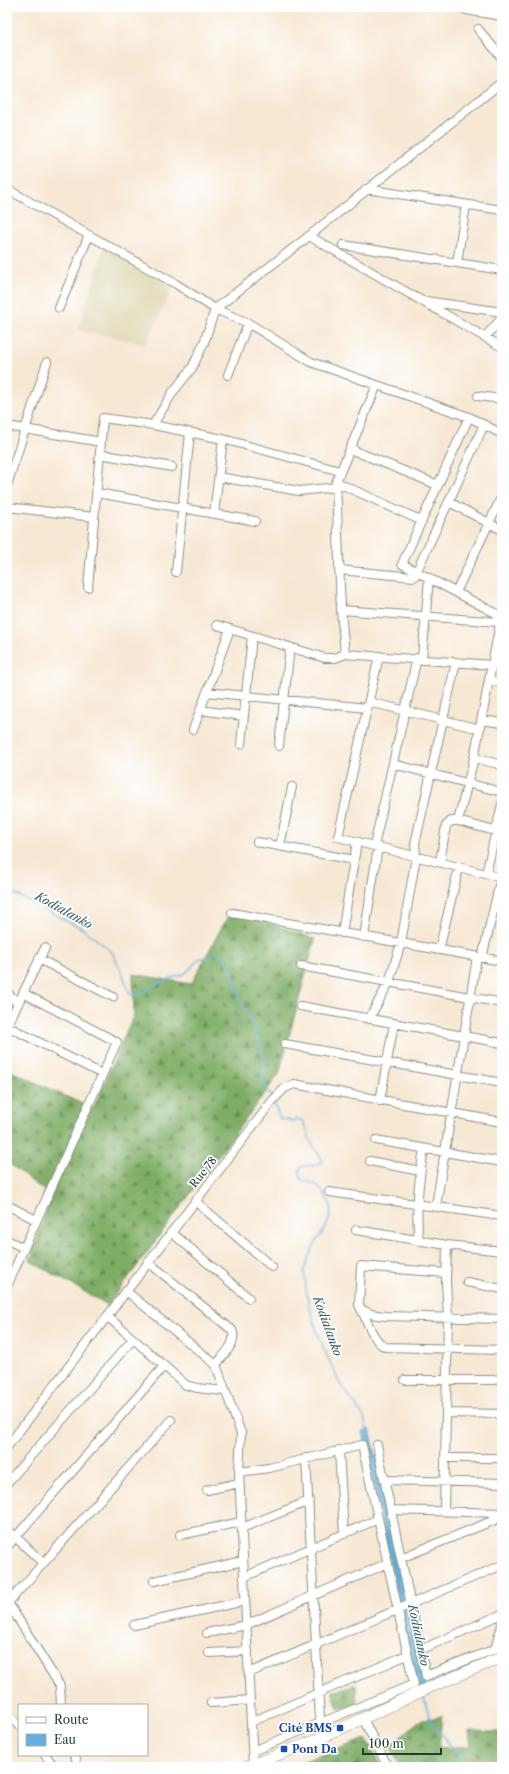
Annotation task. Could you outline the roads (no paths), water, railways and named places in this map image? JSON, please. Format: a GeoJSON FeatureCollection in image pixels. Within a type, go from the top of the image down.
{"type":"FeatureCollection","features":[{"type":"Feature","properties":{"kind":"highway"},"geometry":{"type":"LineString","coordinates":[[250,1766],[321,1738],[428,1688],[502,1657]]}},
{"type":"Feature","properties":{"kind":"street"},"geometry":{"type":"LineString","coordinates":[[466,10],[502,16]]}},
{"type":"Feature","properties":{"kind":"street"},"geometry":{"type":"LineString","coordinates":[[478,29],[502,58]]}},
{"type":"Feature","properties":{"kind":"street"},"geometry":{"type":"LineString","coordinates":[[153,426],[173,392],[192,368],[204,343],[215,309],[309,236],[366,189],[501,85]]}},
{"type":"Feature","properties":{"kind":"street"},"geometry":{"type":"LineString","coordinates":[[7,189],[176,284],[215,309],[248,324],[312,362],[469,417],[502,434]]}},
{"type":"Feature","properties":{"kind":"street"},"geometry":{"type":"LineString","coordinates":[[366,189],[502,210]]}},
{"type":"Feature","properties":{"kind":"street"},"geometry":{"type":"LineString","coordinates":[[457,263],[466,205]]}},
{"type":"Feature","properties":{"kind":"street"},"geometry":{"type":"LineString","coordinates":[[59,308],[89,235]]}},
{"type":"Feature","properties":{"kind":"street"},"geometry":{"type":"LineString","coordinates":[[309,236],[502,347]]}},
{"type":"Feature","properties":{"kind":"street"},"geometry":{"type":"LineString","coordinates":[[343,245],[502,270]]}},
{"type":"Feature","properties":{"kind":"street"},"geometry":{"type":"LineString","coordinates":[[420,300],[502,312]]}},
{"type":"Feature","properties":{"kind":"street"},"geometry":{"type":"LineString","coordinates":[[485,337],[502,318]]}},
{"type":"Feature","properties":{"kind":"street"},"geometry":{"type":"LineString","coordinates":[[228,375],[248,324]]}},
{"type":"Feature","properties":{"kind":"street"},"geometry":{"type":"LineString","coordinates":[[7,485],[47,362]]}},
{"type":"Feature","properties":{"kind":"street"},"geometry":{"type":"LineString","coordinates":[[345,654],[341,610],[336,485],[340,471],[377,385]]}},
{"type":"Feature","properties":{"kind":"street"},"geometry":{"type":"LineString","coordinates":[[478,396],[502,400]]}},
{"type":"Feature","properties":{"kind":"street"},"geometry":{"type":"LineString","coordinates":[[469,417],[402,564],[501,617]]}},
{"type":"Feature","properties":{"kind":"street"},"geometry":{"type":"LineString","coordinates":[[88,587],[103,418],[223,439],[340,471]]}},
{"type":"Feature","properties":{"kind":"street"},"geometry":{"type":"LineString","coordinates":[[339,570],[414,577],[484,425]]}},
{"type":"Feature","properties":{"kind":"street"},"geometry":{"type":"LineString","coordinates":[[7,426],[101,442]]}},
{"type":"Feature","properties":{"kind":"street"},"geometry":{"type":"LineString","coordinates":[[176,572],[190,433]]}},
{"type":"Feature","properties":{"kind":"street"},"geometry":{"type":"LineString","coordinates":[[214,514],[223,439]]}},
{"type":"Feature","properties":{"kind":"street"},"geometry":{"type":"LineString","coordinates":[[350,449],[438,485]]}},
{"type":"Feature","properties":{"kind":"street"},"geometry":{"type":"LineString","coordinates":[[100,454],[172,467]]}},
{"type":"Feature","properties":{"kind":"street"},"geometry":{"type":"LineString","coordinates":[[219,476],[299,491],[336,485],[422,520]]}},
{"type":"Feature","properties":{"kind":"street"},"geometry":{"type":"LineString","coordinates":[[97,493],[254,521]]}},
{"type":"Feature","properties":{"kind":"street"},"geometry":{"type":"LineString","coordinates":[[456,592],[502,496]]}},
{"type":"Feature","properties":{"kind":"street"},"geometry":{"type":"LineString","coordinates":[[449,502],[502,530]]}},
{"type":"Feature","properties":{"kind":"street"},"geometry":{"type":"LineString","coordinates":[[7,507],[94,518]]}},
{"type":"Feature","properties":{"kind":"street"},"geometry":{"type":"LineString","coordinates":[[364,936],[376,846],[405,711],[420,659],[426,617],[429,578]]}},
{"type":"Feature","properties":{"kind":"street"},"geometry":{"type":"LineString","coordinates":[[341,610],[426,617],[501,617]]}},
{"type":"Feature","properties":{"kind":"street"},"geometry":{"type":"LineString","coordinates":[[458,821],[474,758],[492,664],[499,642],[501,617]]}},
{"type":"Feature","properties":{"kind":"street"},"geometry":{"type":"LineString","coordinates":[[218,625],[325,658],[335,658],[345,654],[492,664]]}},
{"type":"Feature","properties":{"kind":"street"},"geometry":{"type":"LineString","coordinates":[[193,730],[230,629]]}},
{"type":"Feature","properties":{"kind":"street"},"geometry":{"type":"LineString","coordinates":[[241,744],[252,636]]}},
{"type":"Feature","properties":{"kind":"street"},"geometry":{"type":"LineString","coordinates":[[279,746],[290,647]]}},
{"type":"Feature","properties":{"kind":"street"},"geometry":{"type":"LineString","coordinates":[[379,656],[338,837],[502,878],[480,957],[471,997],[436,1206]]}},
{"type":"Feature","properties":{"kind":"street"},"geometry":{"type":"LineString","coordinates":[[369,1019],[389,982],[401,943],[416,856],[415,844],[456,662]]}},
{"type":"Feature","properties":{"kind":"street"},"geometry":{"type":"LineString","coordinates":[[489,680],[502,683]]}},
{"type":"Feature","properties":{"kind":"street"},"geometry":{"type":"LineString","coordinates":[[207,692],[284,700],[368,705],[405,711],[480,729]]}},
{"type":"Feature","properties":{"kind":"street"},"geometry":{"type":"LineString","coordinates":[[200,710],[244,716]]}},
{"type":"Feature","properties":{"kind":"street"},"geometry":{"type":"LineString","coordinates":[[481,720],[502,723]]}},
{"type":"Feature","properties":{"kind":"street"},"geometry":{"type":"LineString","coordinates":[[474,758],[502,765]]}},
{"type":"Feature","properties":{"kind":"street"},"geometry":{"type":"LineString","coordinates":[[393,764],[502,792]]}},
{"type":"Feature","properties":{"kind":"street"},"geometry":{"type":"LineString","coordinates":[[280,846],[292,787]]}},
{"type":"Feature","properties":{"kind":"street"},"geometry":{"type":"LineString","coordinates":[[486,874],[499,832],[502,804]]}},
{"type":"Feature","properties":{"kind":"street"},"geometry":{"type":"LineString","coordinates":[[440,862],[446,826],[451,821],[458,821],[499,832]]}},
{"type":"Feature","properties":{"kind":"street"},"geometry":{"type":"LineString","coordinates":[[257,842],[354,860]]}},
{"type":"Feature","properties":{"kind":"street"},"geometry":{"type":"LineString","coordinates":[[342,933],[357,842]]}},
{"type":"Feature","properties":{"kind":"street"},"geometry":{"type":"LineString","coordinates":[[439,950],[459,867]]}},
{"type":"Feature","properties":{"kind":"street"},"geometry":{"type":"LineString","coordinates":[[232,913],[502,961]]}},
{"type":"Feature","properties":{"kind":"street"},"geometry":{"type":"LineString","coordinates":[[45,948],[8,1023],[102,1074]]}},
{"type":"Feature","properties":{"kind":"street"},"geometry":{"type":"LineString","coordinates":[[39,959],[113,996]]}},
{"type":"Feature","properties":{"kind":"street"},"geometry":{"type":"LineString","coordinates":[[300,966],[502,1003]]}},
{"type":"Feature","properties":{"kind":"street"},"geometry":{"type":"LineString","coordinates":[[7,992],[18,1004]]}},
{"type":"Feature","properties":{"kind":"street"},"geometry":{"type":"LineString","coordinates":[[7,1286],[9,1276],[24,1248],[117,1042],[23,994]]}},
{"type":"Feature","properties":{"kind":"street"},"geometry":{"type":"LineString","coordinates":[[300,1006],[502,1043]]}},
{"type":"Feature","properties":{"kind":"street"},"geometry":{"type":"LineString","coordinates":[[380,1101],[394,1023]]}},
{"type":"Feature","properties":{"kind":"street"},"geometry":{"type":"LineString","coordinates":[[285,1044],[502,1083]]}},
{"type":"Feature","properties":{"kind":"street","name":"Rue 78"},"geometry":{"type":"LineString","coordinates":[[7,1447],[273,1100],[285,1088],[294,1084],[380,1101],[502,1122]]}},
{"type":"Feature","properties":{"kind":"street"},"geometry":{"type":"LineString","coordinates":[[376,1140],[502,1162]]}},
{"type":"Feature","properties":{"kind":"street"},"geometry":{"type":"LineString","coordinates":[[420,1240],[417,1223],[420,1171],[424,1149]]}},
{"type":"Feature","properties":{"kind":"street"},"geometry":{"type":"LineString","coordinates":[[370,1161],[420,1171]]}},
{"type":"Feature","properties":{"kind":"street"},"geometry":{"type":"LineString","coordinates":[[329,1192],[502,1216]]}},
{"type":"Feature","properties":{"kind":"street"},"geometry":{"type":"LineString","coordinates":[[195,1201],[272,1267]]}},
{"type":"Feature","properties":{"kind":"street"},"geometry":{"type":"LineString","coordinates":[[7,1205],[36,1220]]}},
{"type":"Feature","properties":{"kind":"street"},"geometry":{"type":"LineString","coordinates":[[356,1230],[447,1245],[502,1251]]}},
{"type":"Feature","properties":{"kind":"street"},"geometry":{"type":"LineString","coordinates":[[171,1232],[249,1298]]}},
{"type":"Feature","properties":{"kind":"street"},"geometry":{"type":"LineString","coordinates":[[7,1240],[24,1248]]}},
{"type":"Feature","properties":{"kind":"street"},"geometry":{"type":"LineString","coordinates":[[444,1512],[448,1317],[446,1273],[447,1245]]}},
{"type":"Feature","properties":{"kind":"street"},"geometry":{"type":"LineString","coordinates":[[148,1262],[232,1330],[234,1341],[216,1365]]}},
{"type":"Feature","properties":{"kind":"street"},"geometry":{"type":"LineString","coordinates":[[446,1273],[362,1266],[359,1305],[376,1340],[380,1345],[385,1347],[447,1347],[502,1350]]}},
{"type":"Feature","properties":{"kind":"street"},"geometry":{"type":"LineString","coordinates":[[467,1282],[502,1289]]}},
{"type":"Feature","properties":{"kind":"street"},"geometry":{"type":"LineString","coordinates":[[126,1291],[216,1365],[224,1391],[241,1433],[239,1483],[253,1751],[250,1766]]}},
{"type":"Feature","properties":{"kind":"street"},"geometry":{"type":"LineString","coordinates":[[361,1308],[371,1314],[385,1316],[502,1319]]}},
{"type":"Feature","properties":{"kind":"street"},"geometry":{"type":"LineString","coordinates":[[107,1316],[186,1385],[224,1391]]}},
{"type":"Feature","properties":{"kind":"street"},"geometry":{"type":"LineString","coordinates":[[7,1483],[133,1339]]}},
{"type":"Feature","properties":{"kind":"street"},"geometry":{"type":"LineString","coordinates":[[7,1547],[164,1366]]}},
{"type":"Feature","properties":{"kind":"street"},"geometry":{"type":"LineString","coordinates":[[405,1380],[495,1380],[502,1378]]}},
{"type":"Feature","properties":{"kind":"street"},"geometry":{"type":"LineString","coordinates":[[446,1414],[502,1414]]}},
{"type":"Feature","properties":{"kind":"street"},"geometry":{"type":"LineString","coordinates":[[62,1704],[60,1686],[7,1602],[171,1420]]}},
{"type":"Feature","properties":{"kind":"street"},"geometry":{"type":"LineString","coordinates":[[239,1472],[269,1468],[362,1444],[399,1608],[407,1655],[414,1684],[253,1751]]}},
{"type":"Feature","properties":{"kind":"street"},"geometry":{"type":"LineString","coordinates":[[376,1445],[426,1676],[495,1649],[502,1625]]}},
{"type":"Feature","properties":{"kind":"street"},"geometry":{"type":"LineString","coordinates":[[339,1450],[344,1534]]}},
{"type":"Feature","properties":{"kind":"street"},"geometry":{"type":"LineString","coordinates":[[306,1458],[321,1738]]}},
{"type":"Feature","properties":{"kind":"street"},"geometry":{"type":"LineString","coordinates":[[445,1458],[502,1458]]}},
{"type":"Feature","properties":{"kind":"street"},"geometry":{"type":"LineString","coordinates":[[384,1480],[502,1483]]}},
{"type":"Feature","properties":{"kind":"street"},"geometry":{"type":"LineString","coordinates":[[208,1490],[239,1483]]}},
{"type":"Feature","properties":{"kind":"street"},"geometry":{"type":"LineString","coordinates":[[180,1536],[241,1525],[309,1501]]}},
{"type":"Feature","properties":{"kind":"street"},"geometry":{"type":"LineString","coordinates":[[391,1510],[502,1513]]}},
{"type":"Feature","properties":{"kind":"street"},"geometry":{"type":"LineString","coordinates":[[401,1558],[502,1517]]}},
{"type":"Feature","properties":{"kind":"street"},"geometry":{"type":"LineString","coordinates":[[244,1577],[378,1519]]}},
{"type":"Feature","properties":{"kind":"street"},"geometry":{"type":"LineString","coordinates":[[7,1529],[43,1563]]}},
{"type":"Feature","properties":{"kind":"street"},"geometry":{"type":"LineString","coordinates":[[154,1581],[243,1561]]}},
{"type":"Feature","properties":{"kind":"street"},"geometry":{"type":"LineString","coordinates":[[208,1633],[246,1625],[388,1564]]}},
{"type":"Feature","properties":{"kind":"street"},"geometry":{"type":"LineString","coordinates":[[249,1673],[502,1565]]}},
{"type":"Feature","properties":{"kind":"street"},"geometry":{"type":"LineString","coordinates":[[134,1625],[245,1601]]}},
{"type":"Feature","properties":{"kind":"street"},"geometry":{"type":"LineString","coordinates":[[420,1650],[502,1614]]}},
{"type":"Feature","properties":{"kind":"street"},"geometry":{"type":"LineString","coordinates":[[209,1653],[248,1651]]}},
{"type":"Feature","properties":{"kind":"street"},"geometry":{"type":"LineString","coordinates":[[251,1722],[407,1655]]}},
{"type":"Feature","properties":{"kind":"street"},"geometry":{"type":"LineString","coordinates":[[211,1702],[250,1700]]}},
{"type":"Feature","properties":{"kind":"street"},"geometry":{"type":"LineString","coordinates":[[7,1712],[18,1725]]}},
{"type":"Feature","properties":{"kind":"street"},"geometry":{"type":"LineString","coordinates":[[363,1719],[388,1767]]}},
{"type":"Feature","properties":{"kind":"street"},"geometry":{"type":"LineString","coordinates":[[46,1756],[55,1767]]}},
{"type":"Feature","properties":{"kind":"water"},"geometry":{"type":"Polygon","coordinates":[[[370,1429],[426,1686],[416,1690],[363,1431],[370,1429]]]}},
{"type":"Feature","properties":{"kind":"waterway","name":"Kodialanko"},"geometry":{"type":"LineString","coordinates":[[7,890],[83,929],[111,951],[122,972],[130,994],[137,996],[153,985],[186,973],[199,959],[218,953],[230,968],[239,997],[262,1048],[264,1059],[262,1082],[272,1097]]}},
{"type":"Feature","properties":{"kind":"waterway","name":"Kodialanko"},"geometry":{"type":"LineString","coordinates":[[274,1103],[280,1119],[294,1121],[296,1119],[303,1121],[311,1142],[323,1162],[317,1165],[301,1166],[299,1173],[302,1180],[315,1184],[322,1191],[331,1206],[330,1217],[325,1229],[315,1243],[304,1270],[308,1303],[320,1340],[339,1382],[364,1417],[367,1431]]}},
{"type":"Feature","properties":{"kind":"waterway","name":"Kodialanko"},"geometry":{"type":"LineString","coordinates":[[423,1695],[431,1722],[461,1758],[461,1767]]}},
{"type":"Feature","properties":{"kind":"place","name":"Cité BMS"},"geometry":{"type":"Point","coordinates":[340,1728]}},
{"type":"Feature","properties":{"kind":"place","name":"Pont Da"},"geometry":{"type":"Point","coordinates":[284,1749]}}]}
